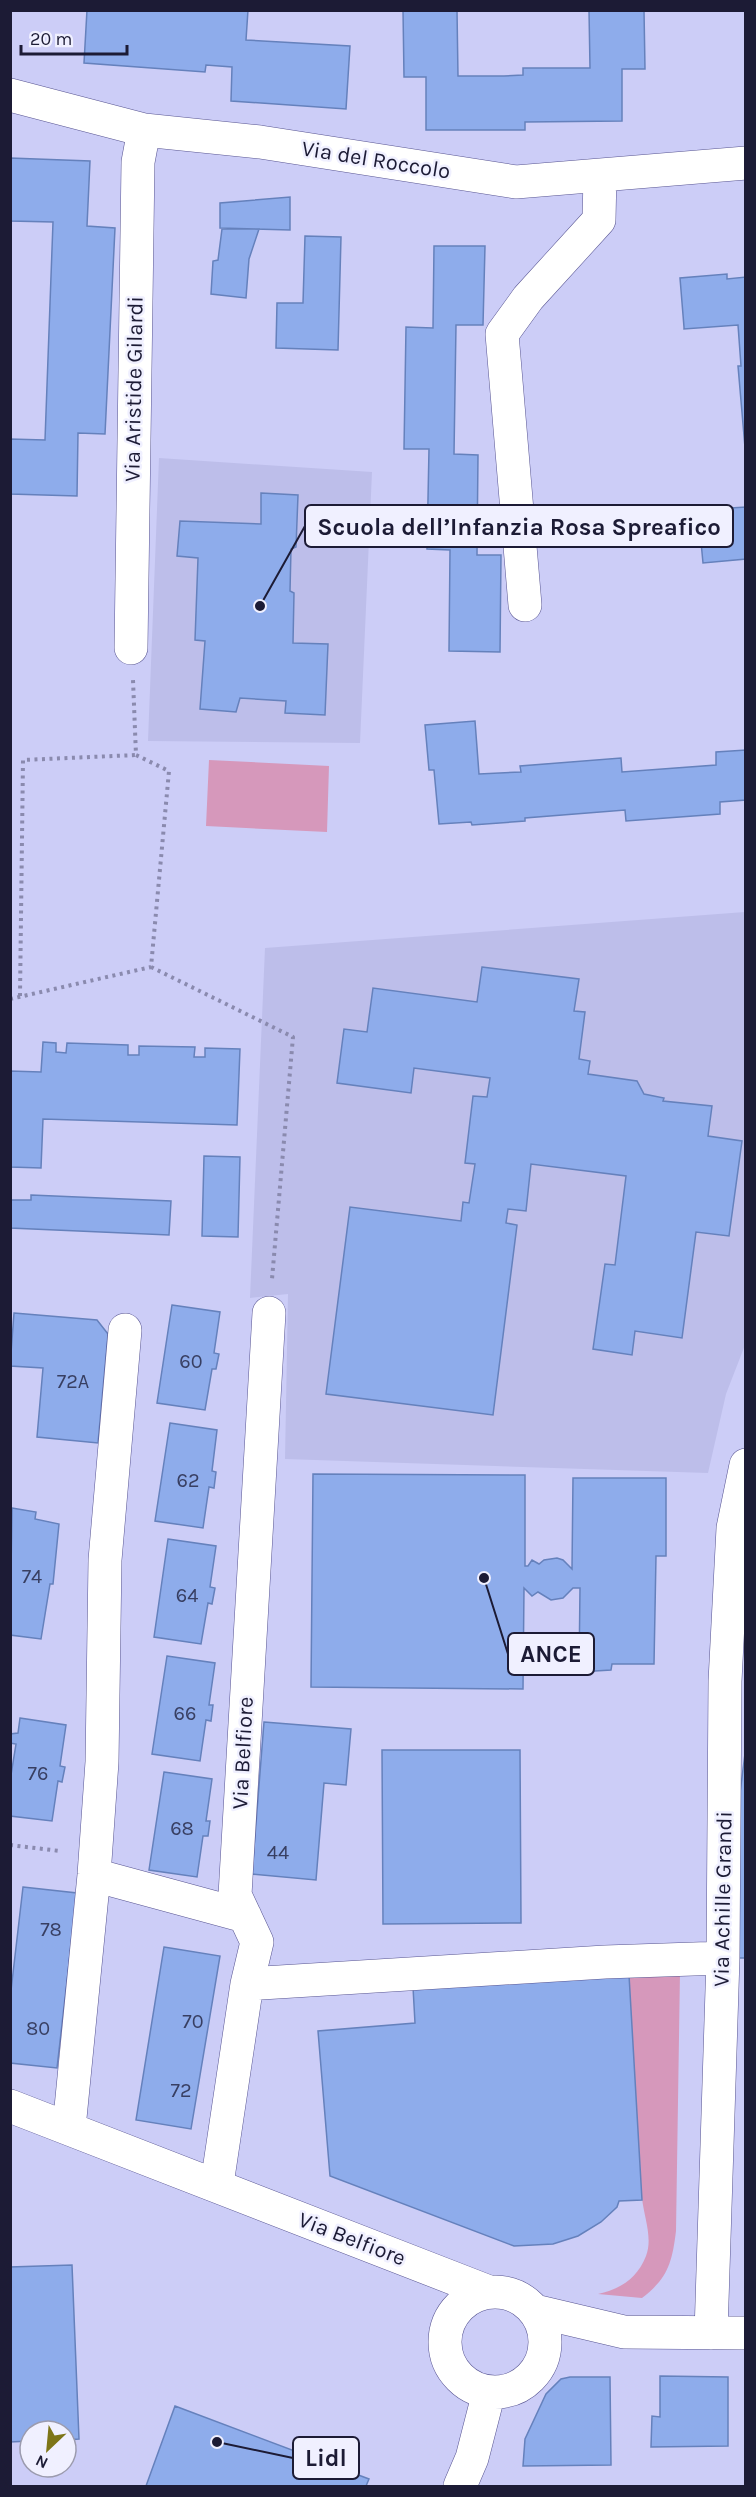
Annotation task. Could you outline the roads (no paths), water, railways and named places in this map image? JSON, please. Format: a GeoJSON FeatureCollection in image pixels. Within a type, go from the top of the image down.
{"type":"FeatureCollection","features":[{"type":"Feature","properties":{"kind":"street","name":"Via del Roccolo"},"geometry":{"type":"LineString","coordinates":[[10,95],[144,130],[260,142],[516,182],[746,163]]}},
{"type":"Feature","properties":{"kind":"street","name":"Via Aristide Gilardi"},"geometry":{"type":"LineString","coordinates":[[131,648],[138,162],[144,130]]}},
{"type":"Feature","properties":{"kind":"street"},"geometry":{"type":"LineString","coordinates":[[525,605],[502,334],[528,298],[599,220],[600,175]]}},
{"type":"Feature","properties":{"kind":"street","name":"Via Belfiore"},"geometry":{"type":"LineString","coordinates":[[217,2184],[247,1984],[257,1942],[235,1895],[269,1313]]}},
{"type":"Feature","properties":{"kind":"street"},"geometry":{"type":"LineString","coordinates":[[69,2128],[102,1762],[105,1560],[124,1330]]}},
{"type":"Feature","properties":{"kind":"street","name":"Via Achille Grandi"},"geometry":{"type":"LineString","coordinates":[[711,2333],[723,1958],[725,1681],[733,1528],[746,1465]]}},
{"type":"Feature","properties":{"kind":"street"},"geometry":{"type":"LineString","coordinates":[[94,1864],[245,1916]]}},
{"type":"Feature","properties":{"kind":"street"},"geometry":{"type":"LineString","coordinates":[[247,1984],[604,1962],[723,1958]]}},
{"type":"Feature","properties":{"kind":"street","name":"Via Belfiore"},"geometry":{"type":"LineString","coordinates":[[10,2106],[217,2184],[489,2292]]}},
{"type":"Feature","properties":{"kind":"street"},"geometry":{"type":"LineString","coordinates":[[535,2311],[543,2326],[545,2343],[538,2367],[521,2385],[506,2391],[489,2392],[474,2388],[451,2366],[446,2351],[445,2336],[449,2321],[458,2307],[472,2297],[489,2292],[514,2296],[535,2311],[624,2332],[746,2333]]}},
{"type":"Feature","properties":{"kind":"street"},"geometry":{"type":"LineString","coordinates":[[460,2487],[472,2458],[489,2392]]}},
{"type":"Feature","properties":{"kind":"place","name":"Scuola dell’Infanzia Rosa Spreafico"},"geometry":{"type":"Point","coordinates":[260,606]}},
{"type":"Feature","properties":{"kind":"place","name":"ANCE"},"geometry":{"type":"Point","coordinates":[484,1578]}},
{"type":"Feature","properties":{"kind":"place","name":"Lidl"},"geometry":{"type":"Point","coordinates":[217,2442]}}]}
